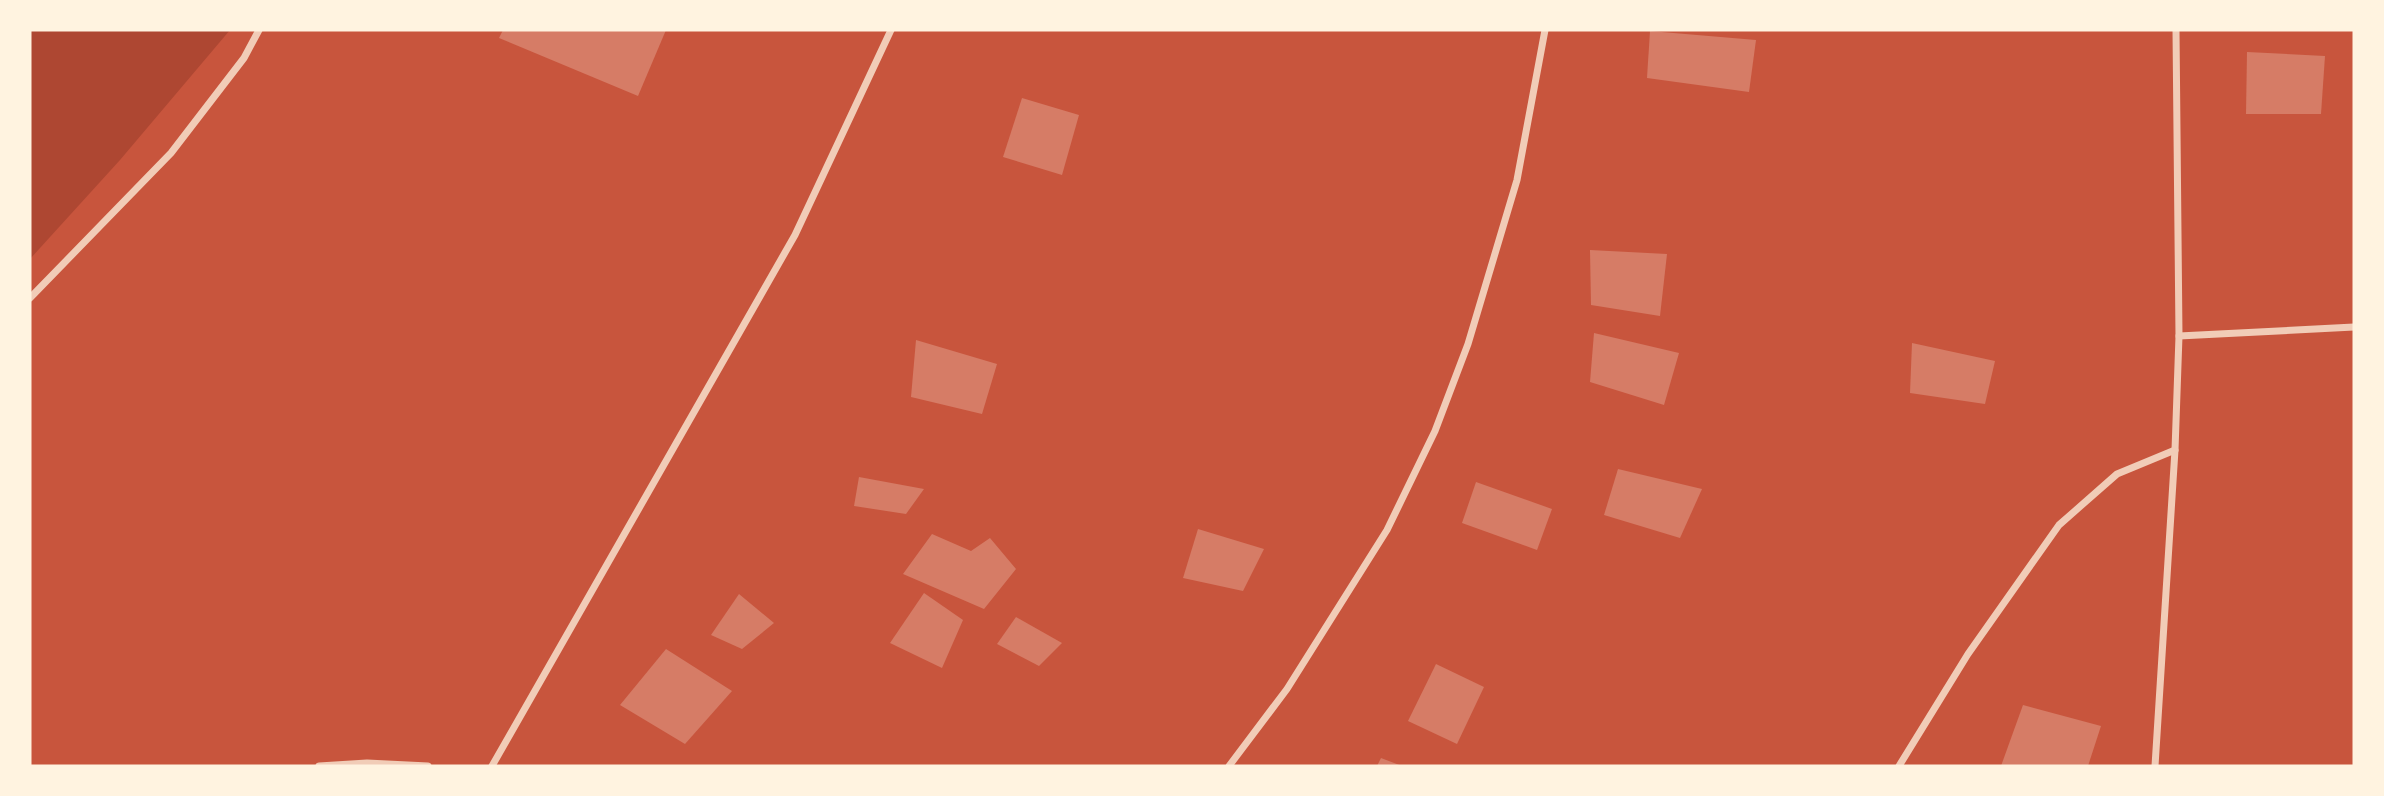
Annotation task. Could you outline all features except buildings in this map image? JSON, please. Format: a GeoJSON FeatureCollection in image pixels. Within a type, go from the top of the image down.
{"type":"FeatureCollection","features":[{"type":"Feature","properties":{"kind":"street"},"geometry":{"type":"LineString","coordinates":[[30,298],[171,153],[244,58],[259,30]]}},
{"type":"Feature","properties":{"kind":"street"},"geometry":{"type":"LineString","coordinates":[[492,766],[795,235],[891,30]]}},
{"type":"Feature","properties":{"kind":"street"},"geometry":{"type":"LineString","coordinates":[[1229,766],[1287,689],[1387,530],[1435,431],[1468,344],[1517,180],[1545,30]]}},
{"type":"Feature","properties":{"kind":"street"},"geometry":{"type":"LineString","coordinates":[[2155,766],[2175,450],[2179,336],[2176,30]]}},
{"type":"Feature","properties":{"kind":"street"},"geometry":{"type":"LineString","coordinates":[[2179,336],[2354,327]]}},
{"type":"Feature","properties":{"kind":"street"},"geometry":{"type":"LineString","coordinates":[[1899,766],[1968,654],[2059,525],[2117,474],[2175,450]]}},
{"type":"Feature","properties":{"kind":"street"},"geometry":{"type":"LineString","coordinates":[[319,766],[367,763],[428,766]]}},
{"type":"Feature","properties":{"kind":"shaded area"},"geometry":{"type":"Polygon","coordinates":[[[30,30],[230,30],[120,160],[30,259],[30,30]]]}}]}
